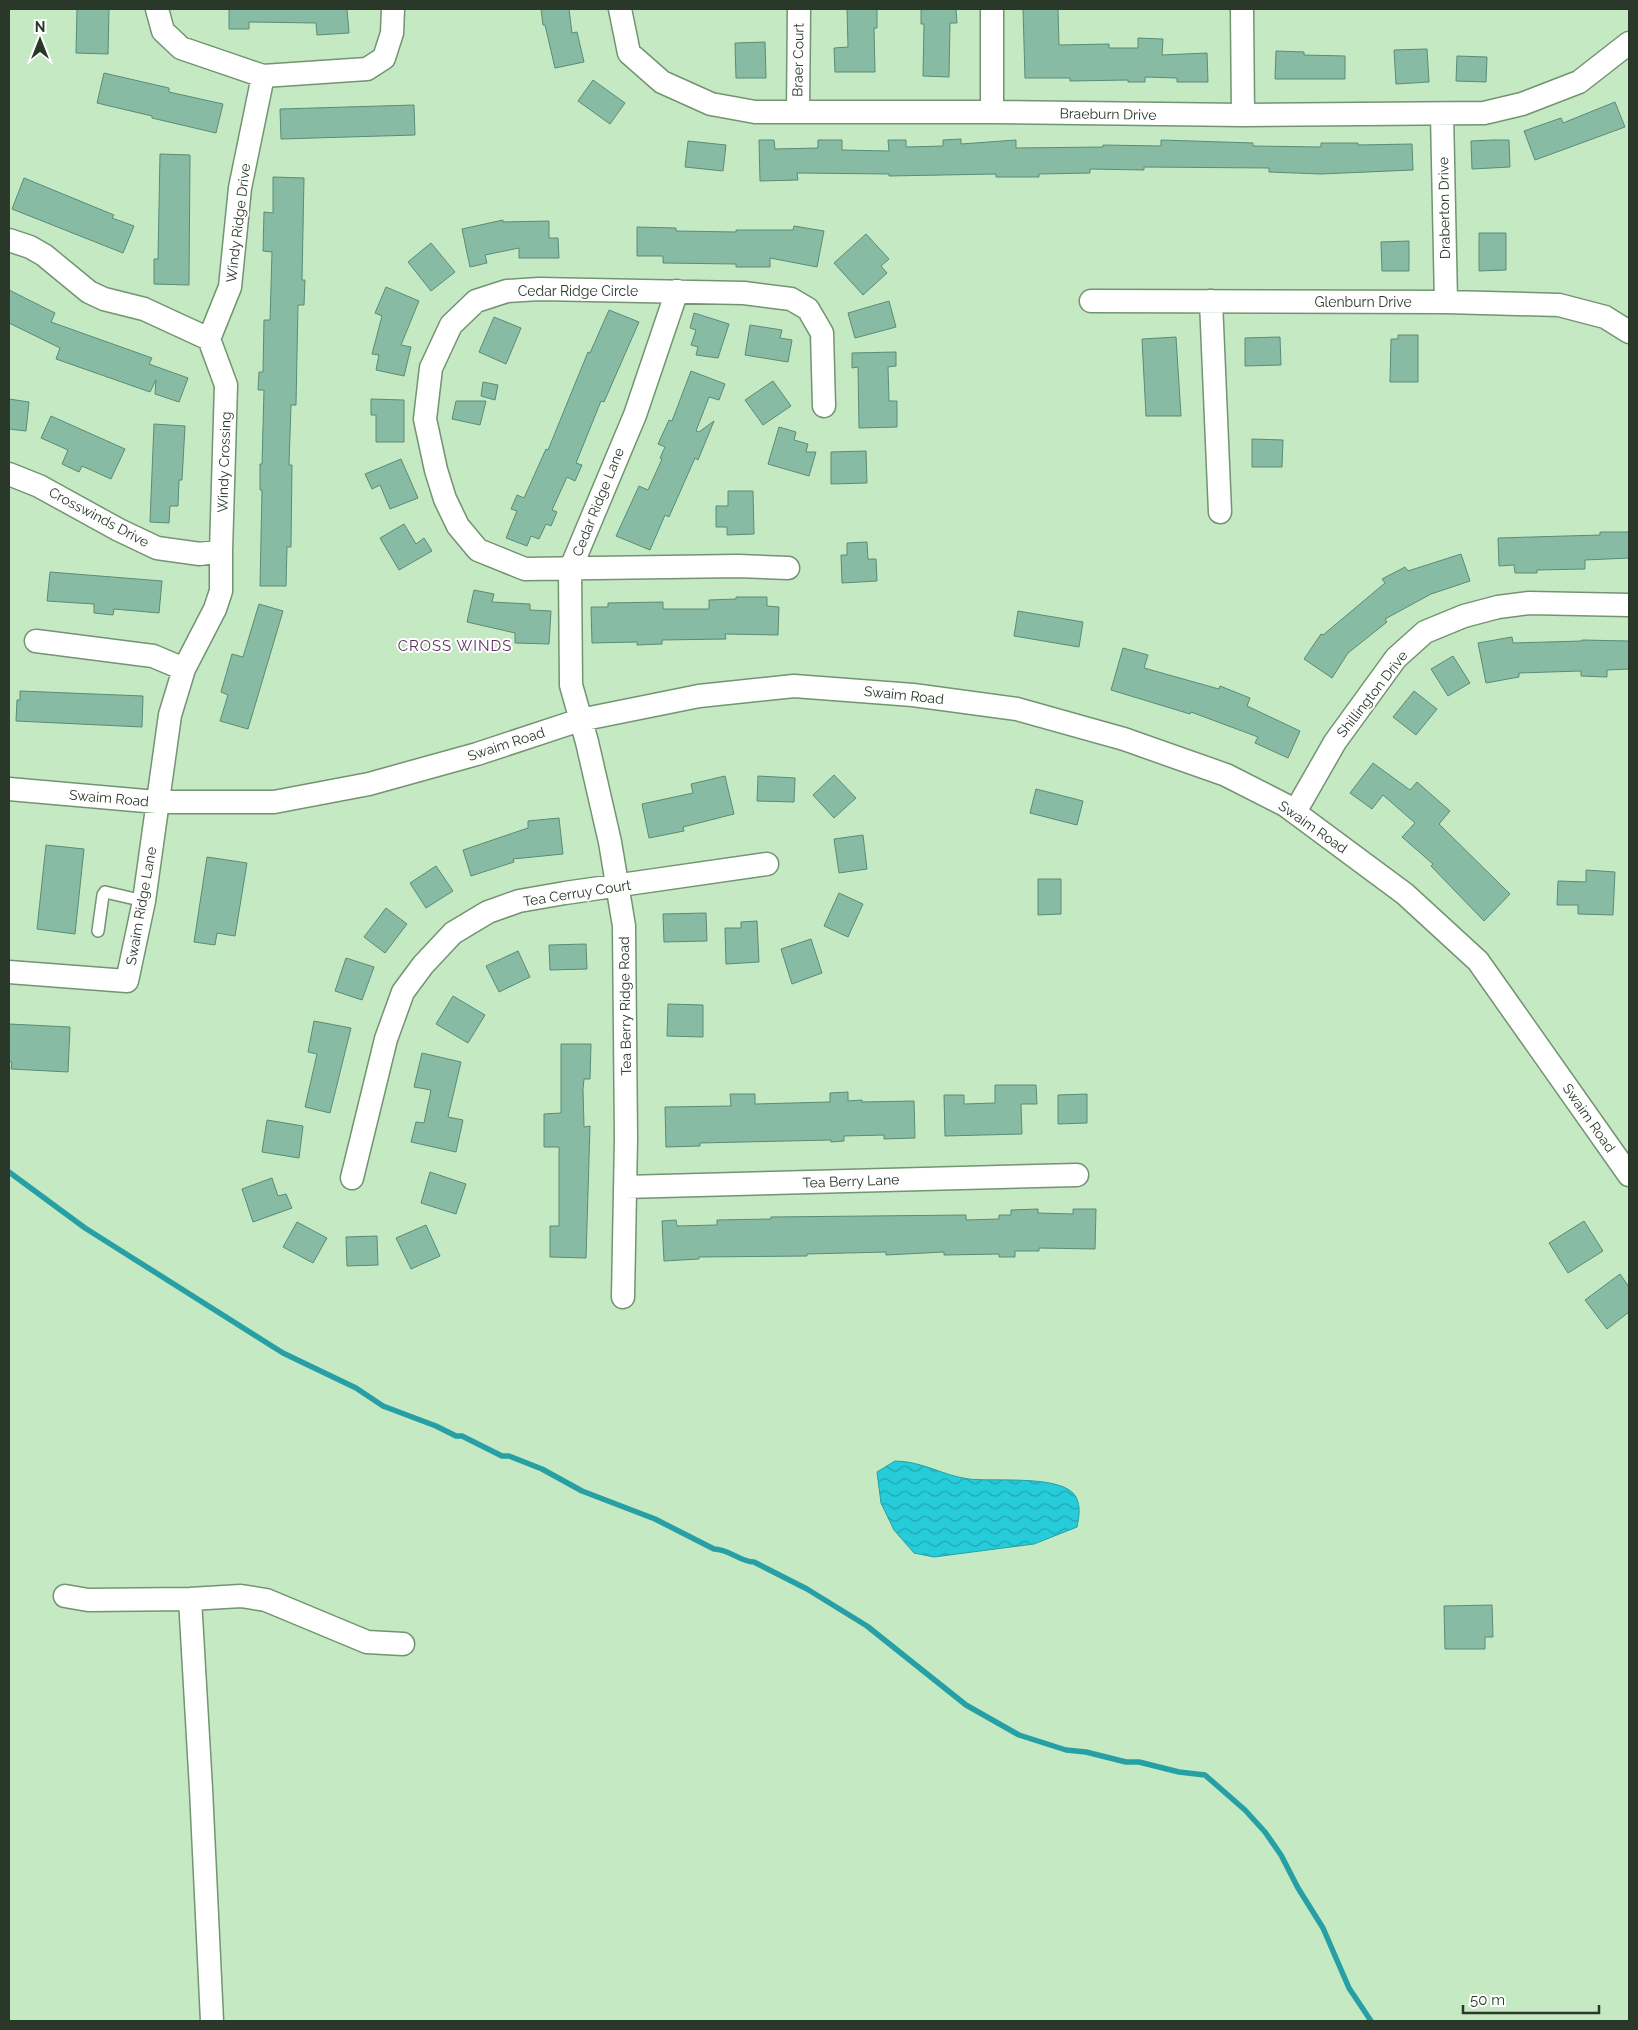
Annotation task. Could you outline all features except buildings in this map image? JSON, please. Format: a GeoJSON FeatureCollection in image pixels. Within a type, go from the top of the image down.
{"type":"FeatureCollection","features":[{"type":"Feature","properties":{"kind":"street"},"geometry":{"type":"LineString","coordinates":[[157,9],[163,31],[181,48],[263,76],[367,69],[384,58],[392,33],[393,9]]}},
{"type":"Feature","properties":{"kind":"street","name":"Braeburn Drive"},"geometry":{"type":"LineString","coordinates":[[620,9],[629,52],[662,82],[711,104],[756,112],[1243,115],[1484,113],[1512,106],[1579,82],[1629,43]]}},
{"type":"Feature","properties":{"kind":"street","name":"Braer Court"},"geometry":{"type":"LineString","coordinates":[[798,112],[799,9]]}},
{"type":"Feature","properties":{"kind":"street"},"geometry":{"type":"LineString","coordinates":[[992,9],[992,112]]}},
{"type":"Feature","properties":{"kind":"street"},"geometry":{"type":"LineString","coordinates":[[1242,9],[1243,115]]}},
{"type":"Feature","properties":{"kind":"street","name":"Windy Ridge Drive"},"geometry":{"type":"LineString","coordinates":[[210,338],[230,287],[240,188],[263,76]]}},
{"type":"Feature","properties":{"kind":"street","name":"Draberton Drive"},"geometry":{"type":"LineString","coordinates":[[1442,114],[1446,302]]}},
{"type":"Feature","properties":{"kind":"street"},"geometry":{"type":"LineString","coordinates":[[9,240],[30,247],[44,255],[89,292],[104,299],[144,309],[210,338]]}},
{"type":"Feature","properties":{"kind":"street","name":"Cedar Ridge Circle"},"geometry":{"type":"LineString","coordinates":[[788,568],[738,566],[570,570],[525,569],[478,550],[458,526],[445,499],[436,470],[425,420],[431,368],[451,325],[476,301],[507,291],[539,289],[677,290],[744,293],[791,299],[808,309],[822,333],[824,406]]}},
{"type":"Feature","properties":{"kind":"street","name":"Cedar Ridge Lane"},"geometry":{"type":"LineString","coordinates":[[580,720],[570,685],[570,570],[634,415],[677,290]]}},
{"type":"Feature","properties":{"kind":"street","name":"Glenburn Drive"},"geometry":{"type":"LineString","coordinates":[[1092,301],[1446,302],[1559,305],[1605,317],[1629,332]]}},
{"type":"Feature","properties":{"kind":"street"},"geometry":{"type":"LineString","coordinates":[[1211,301],[1220,512]]}},
{"type":"Feature","properties":{"kind":"street","name":"Windy Crossing"},"geometry":{"type":"LineString","coordinates":[[158,802],[170,715],[184,669],[215,608],[221,591],[220,550],[226,385],[210,338]]}},
{"type":"Feature","properties":{"kind":"street","name":"Crosswinds Drive"},"geometry":{"type":"LineString","coordinates":[[9,474],[39,486],[119,530],[157,548],[200,554],[220,550]]}},
{"type":"Feature","properties":{"kind":"street","name":"Shillington Drive"},"geometry":{"type":"LineString","coordinates":[[1294,812],[1340,734],[1396,658],[1425,632],[1464,616],[1498,607],[1521,604],[1629,604]]}},
{"type":"Feature","properties":{"kind":"street"},"geometry":{"type":"LineString","coordinates":[[36,641],[153,656],[184,669]]}},
{"type":"Feature","properties":{"kind":"street","name":"Swaim Road"},"geometry":{"type":"LineString","coordinates":[[9,789],[158,802],[274,802],[369,784],[477,754],[580,720],[699,696],[794,686],[913,695],[1017,709],[1124,739],[1226,775],[1285,805],[1405,894],[1478,961],[1629,1175]]}},
{"type":"Feature","properties":{"kind":"street","name":"Tea Berry Ridge Road"},"geometry":{"type":"LineString","coordinates":[[580,720],[608,833],[624,926],[626,1187],[624,1297]]}},
{"type":"Feature","properties":{"kind":"street","name":"Swaim Ridge Lane"},"geometry":{"type":"LineString","coordinates":[[9,972],[127,981],[144,901],[158,802]]}},
{"type":"Feature","properties":{"kind":"street","name":"Tea Cerruy Court"},"geometry":{"type":"LineString","coordinates":[[352,1178],[386,1039],[403,992],[423,965],[453,933],[488,912],[518,902],[565,893],[767,864]]}},
{"type":"Feature","properties":{"kind":"street","name":"Tea Berry Lane"},"geometry":{"type":"LineString","coordinates":[[626,1187],[1078,1175]]}},
{"type":"Feature","properties":{"kind":"street"},"geometry":{"type":"LineString","coordinates":[[65,1596],[88,1600],[190,1600],[241,1596],[266,1600],[367,1642],[404,1644]]}},
{"type":"Feature","properties":{"kind":"street"},"geometry":{"type":"LineString","coordinates":[[190,1600],[212,2021]]}},
{"type":"Feature","properties":{"kind":"lane"},"geometry":{"type":"LineString","coordinates":[[98,931],[105,892],[144,901]]}},
{"type":"Feature","properties":{"kind":"water"},"geometry":{"type":"Polygon","coordinates":[[[895,1461],[914,1463],[969,1479],[1027,1480],[1058,1485],[1069,1490],[1078,1501],[1079,1516],[1077,1527],[1034,1544],[934,1557],[914,1553],[894,1530],[881,1503],[877,1472],[895,1461]]]}},
{"type":"Feature","properties":{"kind":"waterway"},"geometry":{"type":"LineString","coordinates":[[9,1172],[85,1228],[283,1353],[356,1388],[383,1406],[436,1426],[456,1436],[462,1436],[502,1456],[509,1456],[542,1469],[582,1491],[655,1519],[714,1549],[754,1562],[807,1589],[867,1626],[966,1705],[1019,1735],[1066,1750],[1086,1752],[1126,1762],[1139,1762],[1179,1772],[1205,1775],[1245,1810],[1265,1832],[1281,1855],[1298,1888],[1323,1928],[1349,1988],[1371,2021]]}},
{"type":"Feature","properties":{"kind":"district","name":"CROSS WINDS"},"geometry":{"type":"Point","coordinates":[455,646]}}]}
